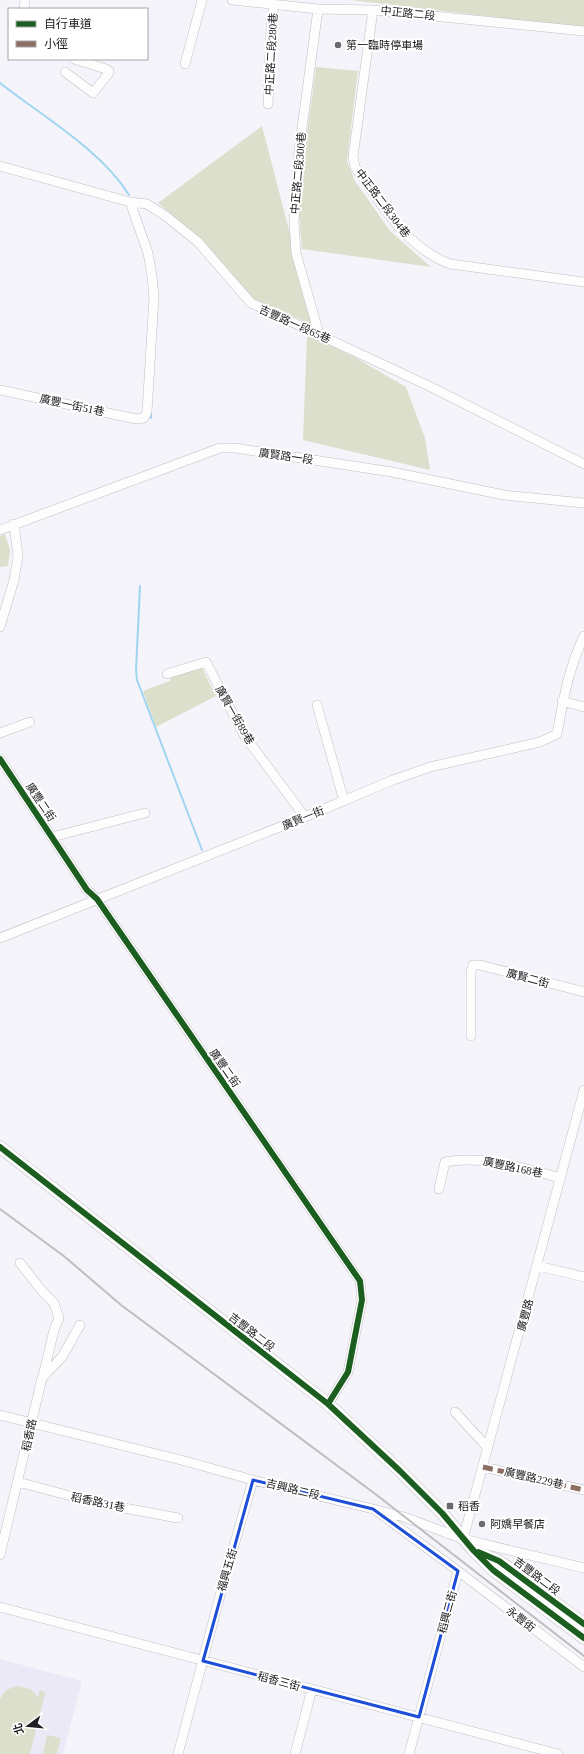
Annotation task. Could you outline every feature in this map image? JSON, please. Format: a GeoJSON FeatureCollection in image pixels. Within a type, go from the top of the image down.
{"type":"FeatureCollection","features":[{"type":"Feature","properties":{"kind":"main road","name":"吉豐路二段"},"geometry":{"type":"LineString","coordinates":[[0,1147],[328,1404],[400,1471],[442,1513],[463,1539],[493,1570],[584,1638]]}},
{"type":"Feature","properties":{"kind":"main road","name":"吉豐路二段"},"geometry":{"type":"LineString","coordinates":[[474,1551],[499,1561],[584,1624]]}},
{"type":"Feature","properties":{"kind":"street"},"geometry":{"type":"LineString","coordinates":[[184,64],[202,0]]}},
{"type":"Feature","properties":{"kind":"street","name":"中正路二段"},"geometry":{"type":"LineString","coordinates":[[232,0],[274,4],[302,3],[318,9],[373,10],[584,31]]}},
{"type":"Feature","properties":{"kind":"street","name":"中正路二段280巷"},"geometry":{"type":"LineString","coordinates":[[268,104],[271,26],[274,4]]}},
{"type":"Feature","properties":{"kind":"street","name":"中正路二段300巷"},"geometry":{"type":"LineString","coordinates":[[318,9],[299,150],[294,222],[296,253],[319,334]]}},
{"type":"Feature","properties":{"kind":"street","name":"中正路二段304巷"},"geometry":{"type":"LineString","coordinates":[[373,10],[353,157],[355,167],[400,228],[416,245],[434,258],[450,264],[584,282]]}},
{"type":"Feature","properties":{"kind":"street"},"geometry":{"type":"LineString","coordinates":[[65,72],[93,93],[109,71],[77,60]]}},
{"type":"Feature","properties":{"kind":"street","name":"吉豐路一段65巷"},"geometry":{"type":"LineString","coordinates":[[0,166],[130,202],[147,204],[167,217],[198,242],[250,304],[319,334],[431,387],[584,464]]}},
{"type":"Feature","properties":{"kind":"street","name":"廣豐一街51巷"},"geometry":{"type":"LineString","coordinates":[[0,390],[136,419],[144,418],[147,412],[154,298],[148,253],[130,202]]}},
{"type":"Feature","properties":{"kind":"street","name":"廣賢路一段"},"geometry":{"type":"LineString","coordinates":[[0,530],[220,448],[235,448],[392,472],[504,494],[584,503]]}},
{"type":"Feature","properties":{"kind":"street"},"geometry":{"type":"LineString","coordinates":[[0,627],[14,580],[18,556],[14,524]]}},
{"type":"Feature","properties":{"kind":"street"},"geometry":{"type":"LineString","coordinates":[[584,636],[570,669],[562,700],[584,707]]}},
{"type":"Feature","properties":{"kind":"street","name":"廣賢一街89巷"},"geometry":{"type":"LineString","coordinates":[[167,674],[206,662],[244,735],[305,817]]}},
{"type":"Feature","properties":{"kind":"street","name":"廣賢一街"},"geometry":{"type":"LineString","coordinates":[[0,938],[97,899],[114,894],[417,771],[540,742],[557,734],[562,700]]}},
{"type":"Feature","properties":{"kind":"street"},"geometry":{"type":"LineString","coordinates":[[317,705],[344,801]]}},
{"type":"Feature","properties":{"kind":"street"},"geometry":{"type":"LineString","coordinates":[[0,733],[30,722]]}},
{"type":"Feature","properties":{"kind":"street","name":"廣豐二街"},"geometry":{"type":"LineString","coordinates":[[0,759],[87,890],[97,899],[360,1281],[362,1300],[348,1372],[328,1404]]}},
{"type":"Feature","properties":{"kind":"street"},"geometry":{"type":"LineString","coordinates":[[52,837],[145,813]]}},
{"type":"Feature","properties":{"kind":"street","name":"廣賢二街"},"geometry":{"type":"LineString","coordinates":[[471,1036],[471,971],[473,965],[480,965],[584,992]]}},
{"type":"Feature","properties":{"kind":"street","name":"廣豐路"},"geometry":{"type":"LineString","coordinates":[[463,1539],[538,1266],[584,1090]]}},
{"type":"Feature","properties":{"kind":"street","name":"廣豐路168巷"},"geometry":{"type":"LineString","coordinates":[[439,1189],[445,1162],[460,1159],[483,1160],[561,1178]]}},
{"type":"Feature","properties":{"kind":"street"},"geometry":{"type":"LineString","coordinates":[[20,1263],[42,1291],[54,1303],[59,1318],[54,1330],[42,1378]]}},
{"type":"Feature","properties":{"kind":"street"},"geometry":{"type":"LineString","coordinates":[[538,1266],[584,1277]]}},
{"type":"Feature","properties":{"kind":"street","name":"稻香路"},"geometry":{"type":"LineString","coordinates":[[0,1555],[42,1378],[62,1356],[80,1325]]}},
{"type":"Feature","properties":{"kind":"street"},"geometry":{"type":"LineString","coordinates":[[455,1412],[488,1448]]}},
{"type":"Feature","properties":{"kind":"street","name":"吉興路二段"},"geometry":{"type":"LineString","coordinates":[[0,1414],[253,1480],[404,1517],[463,1539],[584,1568]]}},
{"type":"Feature","properties":{"kind":"street","name":"廣豐路229巷"},"geometry":{"type":"LineString","coordinates":[[483,1467],[584,1490]]}},
{"type":"Feature","properties":{"kind":"street","name":"福興五街"},"geometry":{"type":"LineString","coordinates":[[178,1754],[253,1480]]}},
{"type":"Feature","properties":{"kind":"street","name":"稻香路31巷"},"geometry":{"type":"LineString","coordinates":[[18,1482],[97,1503],[178,1518]]}},
{"type":"Feature","properties":{"kind":"street"},"geometry":{"type":"LineString","coordinates":[[373,1509],[458,1570]]}},
{"type":"Feature","properties":{"kind":"street","name":"永豐街"},"geometry":{"type":"LineString","coordinates":[[458,1570],[584,1668]]}},
{"type":"Feature","properties":{"kind":"street","name":"稻興二街"},"geometry":{"type":"LineString","coordinates":[[409,1754],[458,1570]]}},
{"type":"Feature","properties":{"kind":"street","name":"稻香三街"},"geometry":{"type":"LineString","coordinates":[[0,1607],[558,1754]]}},
{"type":"Feature","properties":{"kind":"street"},"geometry":{"type":"LineString","coordinates":[[295,1754],[312,1689]]}},
{"type":"Feature","properties":{"kind":"highlighted area"},"geometry":{"type":"Polygon","coordinates":[[[253,1480],[373,1509],[458,1571],[419,1717],[203,1661],[253,1480]]]}},
{"type":"Feature","properties":{"kind":"shaded area"},"geometry":{"type":"Polygon","coordinates":[[[0,1659],[82,1681],[63,1754],[0,1754],[0,1659]]]}},
{"type":"Feature","properties":{"kind":"green space"},"geometry":{"type":"Polygon","coordinates":[[[351,0],[584,0],[584,28],[351,0]]]}},
{"type":"Feature","properties":{"kind":"green space"},"geometry":{"type":"Polygon","coordinates":[[[316,67],[358,71],[347,161],[355,181],[390,231],[431,267],[302,249],[299,215],[306,141],[316,67]]]}},
{"type":"Feature","properties":{"kind":"green space"},"geometry":{"type":"Polygon","coordinates":[[[262,126],[314,326],[254,299],[204,242],[158,203],[262,126]]]}},
{"type":"Feature","properties":{"kind":"green space"},"geometry":{"type":"Polygon","coordinates":[[[307,335],[356,358],[406,387],[425,438],[430,470],[303,440],[307,335]]]}},
{"type":"Feature","properties":{"kind":"green space"},"geometry":{"type":"Polygon","coordinates":[[[5,534],[10,550],[8,566],[0,567],[0,536],[5,534]]]}},
{"type":"Feature","properties":{"kind":"green space"},"geometry":{"type":"Polygon","coordinates":[[[201,666],[216,696],[156,727],[143,691],[170,681],[171,676],[201,666]]]}},
{"type":"Feature","properties":{"kind":"green space"},"geometry":{"type":"Polygon","coordinates":[[[17,1686],[31,1689],[38,1697],[40,1690],[45,1693],[30,1754],[0,1754],[0,1699],[6,1690],[17,1686]]]}},
{"type":"Feature","properties":{"kind":"green space"},"geometry":{"type":"Polygon","coordinates":[[[47,1735],[61,1738],[57,1754],[43,1754],[47,1735]]]}},
{"type":"Feature","properties":{"kind":"waterway"},"geometry":{"type":"LineString","coordinates":[[0,83],[87,148],[103,163],[129,195]]}},
{"type":"Feature","properties":{"kind":"waterway"},"geometry":{"type":"LineString","coordinates":[[143,227],[147,238]]}},
{"type":"Feature","properties":{"kind":"waterway"},"geometry":{"type":"LineString","coordinates":[[151,411],[151,418]]}},
{"type":"Feature","properties":{"kind":"waterway"},"geometry":{"type":"LineString","coordinates":[[140,586],[136,670],[137,680],[202,850]]}},
{"type":"Feature","properties":{"kind":"railway"},"geometry":{"type":"LineString","coordinates":[[0,1209],[65,1257],[121,1305],[374,1493],[584,1656]]}},
{"type":"Feature","properties":{"kind":"marked path"},"geometry":{"type":"LineString","coordinates":[[483,1467],[584,1490]]}},
{"type":"Feature","properties":{"kind":"cycle path"},"geometry":{"type":"LineString","coordinates":[[0,759],[87,890],[97,899],[360,1281],[362,1300],[348,1372],[328,1404]]}},
{"type":"Feature","properties":{"kind":"cycle path"},"geometry":{"type":"LineString","coordinates":[[0,1147],[328,1404],[400,1471],[442,1513],[474,1551],[493,1570],[584,1638]]}},
{"type":"Feature","properties":{"kind":"cycle path"},"geometry":{"type":"LineString","coordinates":[[478,1552],[499,1561],[584,1624]]}},
{"type":"Feature","properties":{"kind":"place","name":"第一臨時停車場"},"geometry":{"type":"Point","coordinates":[338,45]}},
{"type":"Feature","properties":{"kind":"place","name":"稻香"},"geometry":{"type":"Point","coordinates":[450,1506]}},
{"type":"Feature","properties":{"kind":"place","name":"阿嬌早餐店"},"geometry":{"type":"Point","coordinates":[482,1524]}}]}
